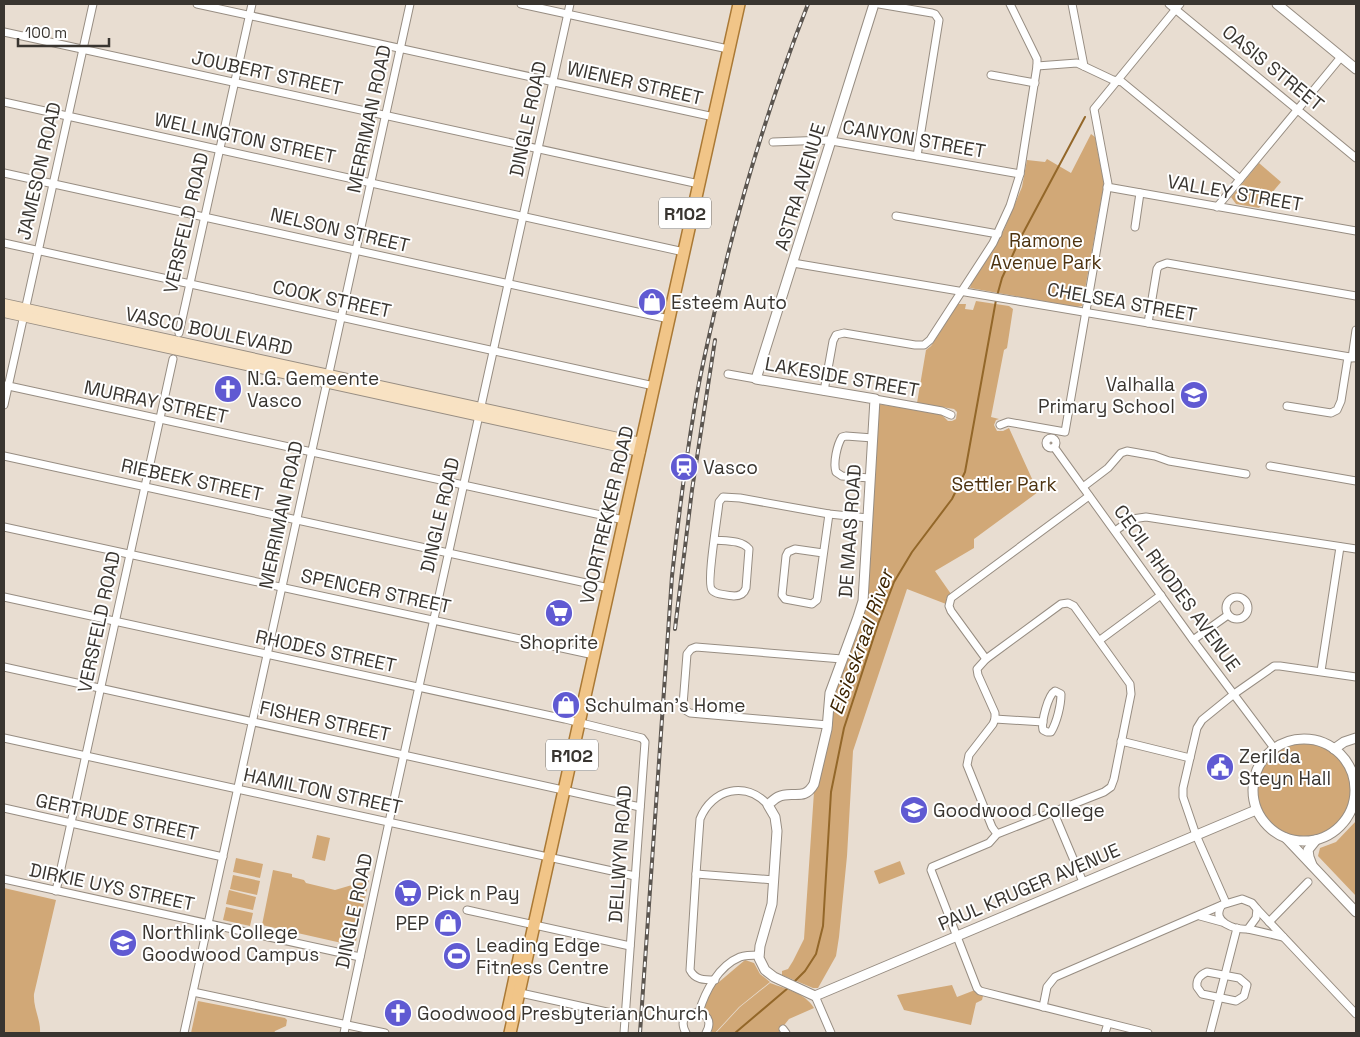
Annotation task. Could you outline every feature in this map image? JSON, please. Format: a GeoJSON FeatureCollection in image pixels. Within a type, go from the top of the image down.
{"type":"FeatureCollection","features":[{"type":"Feature","properties":{"kind":"main road","name":"VOORTREKKER ROAD"},"geometry":{"type":"LineString","coordinates":[[510,1033],[516,992],[560,789],[725,48],[731,4]]}},
{"type":"Feature","properties":{"kind":"main road","name":"VOORTREKKER ROAD"},"geometry":{"type":"LineString","coordinates":[[725,48],[739,4]]}},
{"type":"Feature","properties":{"kind":"main road","name":"VASCO BOULEVARD"},"geometry":{"type":"LineString","coordinates":[[4,304],[24,312],[637,446]]}},
{"type":"Feature","properties":{"kind":"main road","name":"VASCO BOULEVARD"},"geometry":{"type":"LineString","coordinates":[[4,312],[24,312]]}},
{"type":"Feature","properties":{"kind":"main road","name":"VOORTREKKER ROAD"},"geometry":{"type":"LineString","coordinates":[[502,1033],[516,992]]}},
{"type":"Feature","properties":{"kind":"street","name":"JAMESON ROAD"},"geometry":{"type":"LineString","coordinates":[[4,405],[6,386],[93,4]]}},
{"type":"Feature","properties":{"kind":"street","name":"WIENER STREET"},"geometry":{"type":"LineString","coordinates":[[197,4],[710,116]]}},
{"type":"Feature","properties":{"kind":"street","name":"VERSFELD ROAD"},"geometry":{"type":"LineString","coordinates":[[179,333],[252,4]]}},
{"type":"Feature","properties":{"kind":"street","name":"MERRIMAN ROAD"},"geometry":{"type":"LineString","coordinates":[[184,1033],[410,4]]}},
{"type":"Feature","properties":{"kind":"street"},"geometry":{"type":"LineString","coordinates":[[521,4],[725,48]]}},
{"type":"Feature","properties":{"kind":"street","name":"DINGLE ROAD"},"geometry":{"type":"LineString","coordinates":[[344,1033],[570,4]]}},
{"type":"Feature","properties":{"kind":"street","name":"ASTRA AVENUE"},"geometry":{"type":"LineString","coordinates":[[756,379],[874,4]]}},
{"type":"Feature","properties":{"kind":"street"},"geometry":{"type":"LineString","coordinates":[[879,4],[932,13],[939,20],[917,156]]}},
{"type":"Feature","properties":{"kind":"street"},"geometry":{"type":"LineString","coordinates":[[824,391],[833,340],[836,335],[844,333],[924,345],[930,340],[998,234],[1010,206],[1020,174],[1038,66],[1037,59],[1010,4]]}},
{"type":"Feature","properties":{"kind":"street"},"geometry":{"type":"LineString","coordinates":[[1072,4],[1084,66]]}},
{"type":"Feature","properties":{"kind":"street","name":"OASIS STREET"},"geometry":{"type":"LineString","coordinates":[[1169,4],[1178,7],[1356,158]]}},
{"type":"Feature","properties":{"kind":"street"},"geometry":{"type":"LineString","coordinates":[[1277,4],[1356,69]]}},
{"type":"Feature","properties":{"kind":"street"},"geometry":{"type":"LineString","coordinates":[[1000,425],[1008,422],[1065,432],[1107,188],[1094,111],[1095,106],[1178,7]]}},
{"type":"Feature","properties":{"kind":"street","name":"JOUBERT STREET"},"geometry":{"type":"LineString","coordinates":[[4,32],[695,183]]}},
{"type":"Feature","properties":{"kind":"street"},"geometry":{"type":"LineString","coordinates":[[1217,207],[1341,57]]}},
{"type":"Feature","properties":{"kind":"street"},"geometry":{"type":"LineString","coordinates":[[1038,66],[1072,63],[1122,82],[1240,179]]}},
{"type":"Feature","properties":{"kind":"street"},"geometry":{"type":"LineString","coordinates":[[991,75],[1035,83]]}},
{"type":"Feature","properties":{"kind":"street","name":"WELLINGTON STREET"},"geometry":{"type":"LineString","coordinates":[[4,102],[680,251]]}},
{"type":"Feature","properties":{"kind":"street","name":"CANYON STREET"},"geometry":{"type":"LineString","coordinates":[[773,142],[831,141],[1020,174]]}},
{"type":"Feature","properties":{"kind":"street","name":"NELSON STREET"},"geometry":{"type":"LineString","coordinates":[[4,173],[665,318]]}},
{"type":"Feature","properties":{"kind":"street","name":"VALLEY STREET"},"geometry":{"type":"LineString","coordinates":[[1107,188],[1356,231]]}},
{"type":"Feature","properties":{"kind":"street"},"geometry":{"type":"LineString","coordinates":[[1135,227],[1140,193]]}},
{"type":"Feature","properties":{"kind":"street"},"geometry":{"type":"LineString","coordinates":[[896,216],[998,234]]}},
{"type":"Feature","properties":{"kind":"street","name":"COOK STREET"},"geometry":{"type":"LineString","coordinates":[[4,243],[650,386]]}},
{"type":"Feature","properties":{"kind":"street","name":"CHELSEA STREET"},"geometry":{"type":"LineString","coordinates":[[793,263],[1352,358]]}},
{"type":"Feature","properties":{"kind":"street"},"geometry":{"type":"LineString","coordinates":[[1148,323],[1157,269],[1159,266],[1167,263],[1356,296]]}},
{"type":"Feature","properties":{"kind":"street"},"geometry":{"type":"LineString","coordinates":[[1287,406],[1331,413],[1337,410],[1352,358],[1356,330]]}},
{"type":"Feature","properties":{"kind":"street","name":"VERSFELD ROAD"},"geometry":{"type":"LineString","coordinates":[[56,891],[173,360]]}},
{"type":"Feature","properties":{"kind":"street","name":"LAKESIDE STREET"},"geometry":{"type":"LineString","coordinates":[[728,374],[942,411],[950,415]]}},
{"type":"Feature","properties":{"kind":"street","name":"MURRAY STREET"},"geometry":{"type":"LineString","coordinates":[[6,386],[620,519]]}},
{"type":"Feature","properties":{"kind":"street","name":"DE MAAS ROAD"},"geometry":{"type":"LineString","coordinates":[[768,805],[780,796],[805,794],[812,787],[816,778],[828,724],[830,693],[863,601],[875,399]]}},
{"type":"Feature","properties":{"kind":"street"},"geometry":{"type":"LineString","coordinates":[[870,478],[842,476],[836,472],[835,467],[839,443],[842,437],[873,438]]}},
{"type":"Feature","properties":{"kind":"street","name":"CECIL RHODES AVENUE"},"geometry":{"type":"LineString","coordinates":[[1054,447],[1193,640],[1274,748]]}},
{"type":"Feature","properties":{"kind":"street"},"geometry":{"type":"LineString","coordinates":[[1083,487],[1108,468],[1121,453],[1127,451],[1155,456],[1169,461],[1246,474]]}},
{"type":"Feature","properties":{"kind":"street","name":"RIEBEEK STREET"},"geometry":{"type":"LineString","coordinates":[[4,456],[605,587]]}},
{"type":"Feature","properties":{"kind":"street"},"geometry":{"type":"LineString","coordinates":[[1270,466],[1356,481]]}},
{"type":"Feature","properties":{"kind":"street"},"geometry":{"type":"LineString","coordinates":[[986,659],[951,611],[950,598],[1090,496]]}},
{"type":"Feature","properties":{"kind":"street"},"geometry":{"type":"LineString","coordinates":[[715,540],[745,544],[749,549],[746,588],[740,595],[718,593],[712,591],[710,587],[719,502],[723,498],[740,498],[828,514],[868,518]]}},
{"type":"Feature","properties":{"kind":"street"},"geometry":{"type":"LineString","coordinates":[[823,553],[795,549],[788,552],[782,595],[784,599],[807,604],[816,602],[819,594],[828,514]]}},
{"type":"Feature","properties":{"kind":"street"},"geometry":{"type":"LineString","coordinates":[[1115,531],[1132,519],[1146,517],[1356,550]]}},
{"type":"Feature","properties":{"kind":"street","name":"SPENCER STREET"},"geometry":{"type":"LineString","coordinates":[[4,526],[590,654]]}},
{"type":"Feature","properties":{"kind":"street"},"geometry":{"type":"LineString","coordinates":[[1321,672],[1340,547]]}},
{"type":"Feature","properties":{"kind":"street"},"geometry":{"type":"LineString","coordinates":[[1100,640],[1161,595]]}},
{"type":"Feature","properties":{"kind":"street","name":"RHODES STREET"},"geometry":{"type":"LineString","coordinates":[[4,597],[642,738]]}},
{"type":"Feature","properties":{"kind":"street"},"geometry":{"type":"LineString","coordinates":[[997,834],[992,827],[966,763],[969,755],[996,719],[977,673],[978,667],[986,659],[1065,602],[1074,606],[1130,684],[1131,694],[1117,769],[1111,787],[1104,792],[1054,813],[997,834],[989,843],[932,867],[931,870],[977,988],[985,994],[1148,1033]]}},
{"type":"Feature","properties":{"kind":"street"},"geometry":{"type":"LineString","coordinates":[[1193,640],[1228,615]]}},
{"type":"Feature","properties":{"kind":"street"},"geometry":{"type":"LineString","coordinates":[[828,724],[690,713],[683,704],[687,654],[696,647],[842,659]]}},
{"type":"Feature","properties":{"kind":"street"},"geometry":{"type":"LineString","coordinates":[[1224,904],[1183,797],[1190,758],[1202,720],[1234,694],[1276,666],[1356,677]]}},
{"type":"Feature","properties":{"kind":"street","name":"FISHER STREET"},"geometry":{"type":"LineString","coordinates":[[4,668],[640,807]]}},
{"type":"Feature","properties":{"kind":"street"},"geometry":{"type":"LineString","coordinates":[[1053,691],[1058,691],[1061,694],[1061,700],[1051,732],[1043,730],[1042,722],[1050,694],[1053,691]]}},
{"type":"Feature","properties":{"kind":"street"},"geometry":{"type":"LineString","coordinates":[[996,719],[1042,722]]}},
{"type":"Feature","properties":{"kind":"street","name":"HAMILTON STREET"},"geometry":{"type":"LineString","coordinates":[[4,738],[635,876]]}},
{"type":"Feature","properties":{"kind":"street","name":"DELLWYN ROAD"},"geometry":{"type":"LineString","coordinates":[[624,1033],[645,742],[642,738]]}},
{"type":"Feature","properties":{"kind":"street"},"geometry":{"type":"LineString","coordinates":[[1286,838],[1306,842],[1316,840],[1329,835],[1340,827],[1348,816],[1354,797],[1354,783],[1351,770],[1344,758],[1334,749],[1317,740],[1304,738],[1288,741],[1274,748],[1262,760],[1254,776],[1252,793],[1256,810],[1268,827],[1286,838],[1356,912]]}},
{"type":"Feature","properties":{"kind":"street"},"geometry":{"type":"LineString","coordinates":[[1334,749],[1344,742],[1356,738]]}},
{"type":"Feature","properties":{"kind":"street"},"geometry":{"type":"LineString","coordinates":[[1121,741],[1190,758]]}},
{"type":"Feature","properties":{"kind":"street"},"geometry":{"type":"LineString","coordinates":[[715,980],[697,978],[690,970],[700,819],[708,805],[722,794],[736,790],[751,793],[762,798],[774,814],[777,824],[772,906],[761,940],[759,955],[765,970],[776,978],[815,996],[831,1033]]}},
{"type":"Feature","properties":{"kind":"street","name":"GERTRUDE STREET"},"geometry":{"type":"LineString","coordinates":[[4,808],[223,857]]}},
{"type":"Feature","properties":{"kind":"street","name":"PAUL KRUGER AVENUE"},"geometry":{"type":"LineString","coordinates":[[815,996],[1256,810]]}},
{"type":"Feature","properties":{"kind":"street"},"geometry":{"type":"LineString","coordinates":[[1054,813],[1083,882]]}},
{"type":"Feature","properties":{"kind":"street"},"geometry":{"type":"LineString","coordinates":[[1313,868],[1308,850],[1316,840]]}},
{"type":"Feature","properties":{"kind":"street"},"geometry":{"type":"LineString","coordinates":[[696,874],[774,880]]}},
{"type":"Feature","properties":{"kind":"street","name":"DIRKIE UYS STREET"},"geometry":{"type":"LineString","coordinates":[[4,879],[360,957]]}},
{"type":"Feature","properties":{"kind":"street"},"geometry":{"type":"LineString","coordinates":[[1269,922],[1308,882]]}},
{"type":"Feature","properties":{"kind":"street"},"geometry":{"type":"LineString","coordinates":[[1043,1008],[1047,986],[1055,977],[1224,904],[1242,899],[1252,903],[1356,1014]]}},
{"type":"Feature","properties":{"kind":"street"},"geometry":{"type":"LineString","coordinates":[[1222,922],[1218,914],[1224,904]]}},
{"type":"Feature","properties":{"kind":"street"},"geometry":{"type":"LineString","coordinates":[[1248,929],[1256,918],[1257,909]]}},
{"type":"Feature","properties":{"kind":"street"},"geometry":{"type":"LineString","coordinates":[[467,910],[630,946]]}},
{"type":"Feature","properties":{"kind":"street"},"geometry":{"type":"LineString","coordinates":[[1199,916],[1237,928],[1284,938]]}},
{"type":"Feature","properties":{"kind":"street"},"geometry":{"type":"LineString","coordinates":[[1210,1033],[1237,928]]}},
{"type":"Feature","properties":{"kind":"street"},"geometry":{"type":"LineString","coordinates":[[699,1012],[704,997],[715,980],[734,960],[742,956],[759,955]]}},
{"type":"Feature","properties":{"kind":"street"},"geometry":{"type":"LineString","coordinates":[[1207,972],[1225,975],[1239,978],[1247,985],[1246,991],[1240,1000],[1233,1001],[1202,994],[1197,987],[1200,976],[1207,972]]}},
{"type":"Feature","properties":{"kind":"street"},"geometry":{"type":"LineString","coordinates":[[193,992],[385,1033]]}},
{"type":"Feature","properties":{"kind":"street"},"geometry":{"type":"LineString","coordinates":[[516,992],[625,1016]]}},
{"type":"Feature","properties":{"kind":"street"},"geometry":{"type":"LineString","coordinates":[[686,1033],[683,1025],[686,1017],[691,1013],[699,1012],[703,1014],[709,1023],[706,1033]]}},
{"type":"Feature","properties":{"kind":"street"},"geometry":{"type":"LineString","coordinates":[[1105,1033],[1108,1023]]}},
{"type":"Feature","properties":{"kind":"green space","name":"Ramone Avenue Park"},"geometry":{"type":"Polygon","coordinates":[[[1091,134],[1095,137],[1104,184],[1082,306],[1077,307],[970,288],[1003,232],[1022,187],[1027,160],[1045,162],[1047,159],[1071,173],[1091,134]]]}},
{"type":"Feature","properties":{"kind":"green space"},"geometry":{"type":"Polygon","coordinates":[[[1259,163],[1281,182],[1259,208],[1236,204],[1231,197],[1259,163]]]}},
{"type":"Feature","properties":{"kind":"green space","name":"Settler Park"},"geometry":{"type":"Polygon","coordinates":[[[976,301],[1009,306],[1013,309],[1007,348],[1004,350],[991,417],[999,419],[996,420],[994,425],[997,431],[1009,428],[1038,492],[974,539],[974,548],[935,571],[951,594],[946,599],[946,604],[907,589],[853,751],[847,856],[836,956],[818,988],[813,988],[782,975],[782,971],[788,969],[804,939],[814,792],[819,781],[831,731],[832,701],[862,616],[878,404],[941,414],[948,421],[956,419],[957,412],[954,409],[917,403],[926,350],[931,346],[958,304],[966,304],[965,309],[973,310],[976,301]]]}},
{"type":"Feature","properties":{"kind":"green space"},"geometry":{"type":"Polygon","coordinates":[[[1304,742],[1322,746],[1338,756],[1348,772],[1352,790],[1348,808],[1338,824],[1322,834],[1304,838],[1286,834],[1270,824],[1260,808],[1256,790],[1260,772],[1270,756],[1286,746],[1304,742]]]}},
{"type":"Feature","properties":{"kind":"green space"},"geometry":{"type":"Polygon","coordinates":[[[1356,821],[1356,896],[1318,856],[1320,848],[1336,842],[1356,821]]]}},
{"type":"Feature","properties":{"kind":"green space"},"geometry":{"type":"Polygon","coordinates":[[[317,835],[330,838],[325,861],[312,858],[317,835]]]}},
{"type":"Feature","properties":{"kind":"green space"},"geometry":{"type":"Polygon","coordinates":[[[236,858],[263,864],[260,878],[233,872],[236,858]]]}},
{"type":"Feature","properties":{"kind":"green space"},"geometry":{"type":"Polygon","coordinates":[[[900,861],[905,874],[879,884],[874,871],[900,861]]]}},
{"type":"Feature","properties":{"kind":"green space"},"geometry":{"type":"Polygon","coordinates":[[[273,870],[292,874],[292,877],[304,880],[306,883],[335,890],[369,880],[355,946],[262,925],[273,870]]]}},
{"type":"Feature","properties":{"kind":"green space"},"geometry":{"type":"Polygon","coordinates":[[[233,875],[260,881],[257,895],[230,889],[233,875]]]}},
{"type":"Feature","properties":{"kind":"green space"},"geometry":{"type":"Polygon","coordinates":[[[4,888],[56,900],[34,994],[40,1033],[4,1033],[4,888]]]}},
{"type":"Feature","properties":{"kind":"green space"},"geometry":{"type":"Polygon","coordinates":[[[229,890],[256,897],[253,910],[226,904],[229,890]]]}},
{"type":"Feature","properties":{"kind":"green space"},"geometry":{"type":"Polygon","coordinates":[[[226,907],[253,913],[250,926],[223,920],[226,907]]]}},
{"type":"Feature","properties":{"kind":"green space"},"geometry":{"type":"Polygon","coordinates":[[[745,960],[754,963],[760,974],[770,982],[739,1007],[715,1033],[711,1033],[712,1022],[705,1007],[707,996],[717,981],[719,982],[745,960]]]}},
{"type":"Feature","properties":{"kind":"green space"},"geometry":{"type":"Polygon","coordinates":[[[770,983],[800,995],[814,1008],[789,1019],[778,1033],[716,1033],[740,1007],[770,983]]]}},
{"type":"Feature","properties":{"kind":"green space"},"geometry":{"type":"Polygon","coordinates":[[[952,985],[957,997],[975,990],[983,996],[982,1000],[976,1003],[971,1025],[904,1010],[897,995],[952,985]]]}},
{"type":"Feature","properties":{"kind":"green space"},"geometry":{"type":"Polygon","coordinates":[[[198,1001],[285,1018],[287,1020],[286,1026],[274,1033],[191,1033],[198,1001]]]}},
{"type":"Feature","properties":{"kind":"waterway","name":"Elsieskraal River"},"geometry":{"type":"LineString","coordinates":[[997,296],[1002,278],[1021,237],[1085,117]]}},
{"type":"Feature","properties":{"kind":"waterway","name":"Elsieskraal River"},"geometry":{"type":"LineString","coordinates":[[793,983],[805,971],[816,954],[823,926],[831,792],[844,728],[878,624],[894,582],[912,552],[952,499],[965,472],[996,300]]}},
{"type":"Feature","properties":{"kind":"waterway","name":"Elsieskraal River"},"geometry":{"type":"LineString","coordinates":[[735,1033],[788,988]]}},
{"type":"Feature","properties":{"kind":"railway"},"geometry":{"type":"LineString","coordinates":[[640,1033],[672,576],[694,411],[722,279],[754,159],[793,42],[808,4]]}},
{"type":"Feature","properties":{"kind":"railway"},"geometry":{"type":"LineString","coordinates":[[675,629],[692,490],[715,340]]}},
{"type":"Feature","properties":{"kind":"place","name":"Esteem Auto"},"geometry":{"type":"Point","coordinates":[652,302]}},
{"type":"Feature","properties":{"kind":"place","name":"N.G. Gemeente Vasco"},"geometry":{"type":"Point","coordinates":[228,389]}},
{"type":"Feature","properties":{"kind":"place","name":"Valhalla Primary School"},"geometry":{"type":"Point","coordinates":[1194,395]}},
{"type":"Feature","properties":{"kind":"place","name":"Vasco"},"geometry":{"type":"Point","coordinates":[684,467]}},
{"type":"Feature","properties":{"kind":"place","name":"Shoprite"},"geometry":{"type":"Point","coordinates":[559,613]}},
{"type":"Feature","properties":{"kind":"place","name":"Schulman's Home"},"geometry":{"type":"Point","coordinates":[566,705]}},
{"type":"Feature","properties":{"kind":"place","name":"Zerilda Steyn Hall"},"geometry":{"type":"Point","coordinates":[1220,767]}},
{"type":"Feature","properties":{"kind":"place","name":"Goodwood College"},"geometry":{"type":"Point","coordinates":[914,810]}},
{"type":"Feature","properties":{"kind":"place","name":"Pick n Pay"},"geometry":{"type":"Point","coordinates":[408,893]}},
{"type":"Feature","properties":{"kind":"place","name":"PEP"},"geometry":{"type":"Point","coordinates":[448,923]}},
{"type":"Feature","properties":{"kind":"place","name":"Northlink College Goodwood Campus"},"geometry":{"type":"Point","coordinates":[123,943]}},
{"type":"Feature","properties":{"kind":"place","name":"Leading Edge Fitness Centre"},"geometry":{"type":"Point","coordinates":[457,956]}},
{"type":"Feature","properties":{"kind":"place","name":"Goodwood Presbyterian Church"},"geometry":{"type":"Point","coordinates":[398,1013]}}]}
